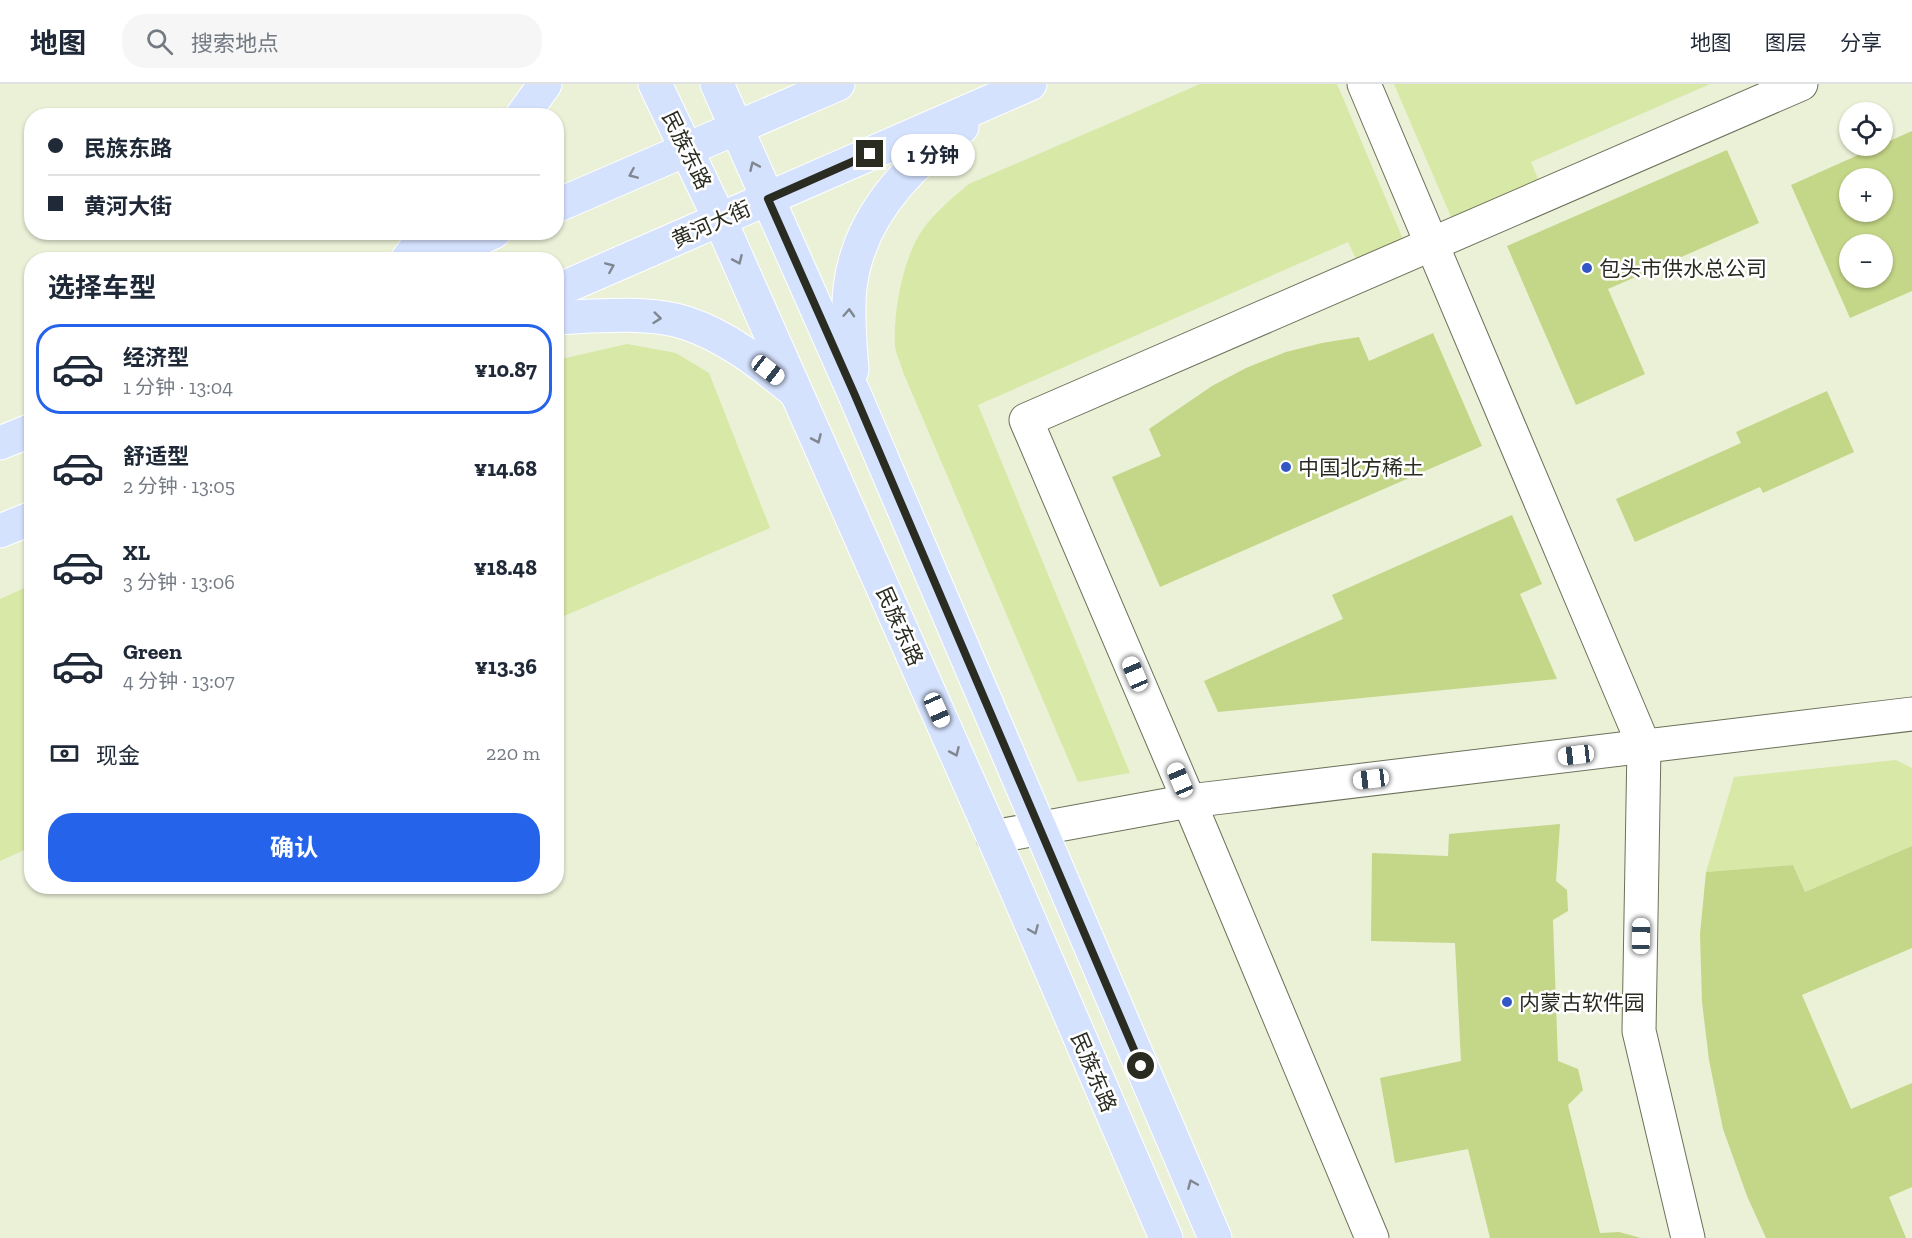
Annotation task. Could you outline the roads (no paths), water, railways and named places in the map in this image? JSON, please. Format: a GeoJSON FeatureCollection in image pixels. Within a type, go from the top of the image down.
{"type":"FeatureCollection","features":[{"type":"Feature","properties":{"kind":"main road"},"geometry":{"type":"LineString","coordinates":[[528,108],[545,84]]}},
{"type":"Feature","properties":{"kind":"main road","name":"民族东路"},"geometry":{"type":"LineString","coordinates":[[655,84],[720,220],[993,837],[1166,1238]]}},
{"type":"Feature","properties":{"kind":"main road"},"geometry":{"type":"LineString","coordinates":[[717,84],[854,393],[1215,1238]]}},
{"type":"Feature","properties":{"kind":"main road"},"geometry":{"type":"LineString","coordinates":[[564,203],[838,84]]}},
{"type":"Feature","properties":{"kind":"main road"},"geometry":{"type":"LineString","coordinates":[[854,393],[849,326],[850,288],[854,266],[872,220],[894,187],[916,164],[956,132],[1022,88]]}},
{"type":"Feature","properties":{"kind":"main road","name":"黄河大街"},"geometry":{"type":"LineString","coordinates":[[564,288],[1022,88]]}},
{"type":"Feature","properties":{"kind":"main road"},"geometry":{"type":"LineString","coordinates":[[449,252],[476,240]]}},
{"type":"Feature","properties":{"kind":"main road"},"geometry":{"type":"LineString","coordinates":[[564,318],[618,315],[685,322],[754,358],[796,392]]}},
{"type":"Feature","properties":{"kind":"main road"},"geometry":{"type":"LineString","coordinates":[[0,443],[24,433]]}},
{"type":"Feature","properties":{"kind":"main road"},"geometry":{"type":"LineString","coordinates":[[0,531],[24,521]]}},
{"type":"Feature","properties":{"kind":"street"},"geometry":{"type":"LineString","coordinates":[[1364,84],[1644,747],[1639,1031],[1688,1238]]}},
{"type":"Feature","properties":{"kind":"street"},"geometry":{"type":"LineString","coordinates":[[1372,1238],[1026,420],[1801,84]]}},
{"type":"Feature","properties":{"kind":"street"},"geometry":{"type":"LineString","coordinates":[[993,837],[1189,801],[1912,714]]}},
{"type":"Feature","properties":{"kind":"place","name":"包头市供水总公司"},"geometry":{"type":"Point","coordinates":[1587,268]}},
{"type":"Feature","properties":{"kind":"place","name":"中国北方稀土"},"geometry":{"type":"Point","coordinates":[1286,467]}},
{"type":"Feature","properties":{"kind":"place","name":"内蒙古软件园"},"geometry":{"type":"Point","coordinates":[1507,1002]}}]}
